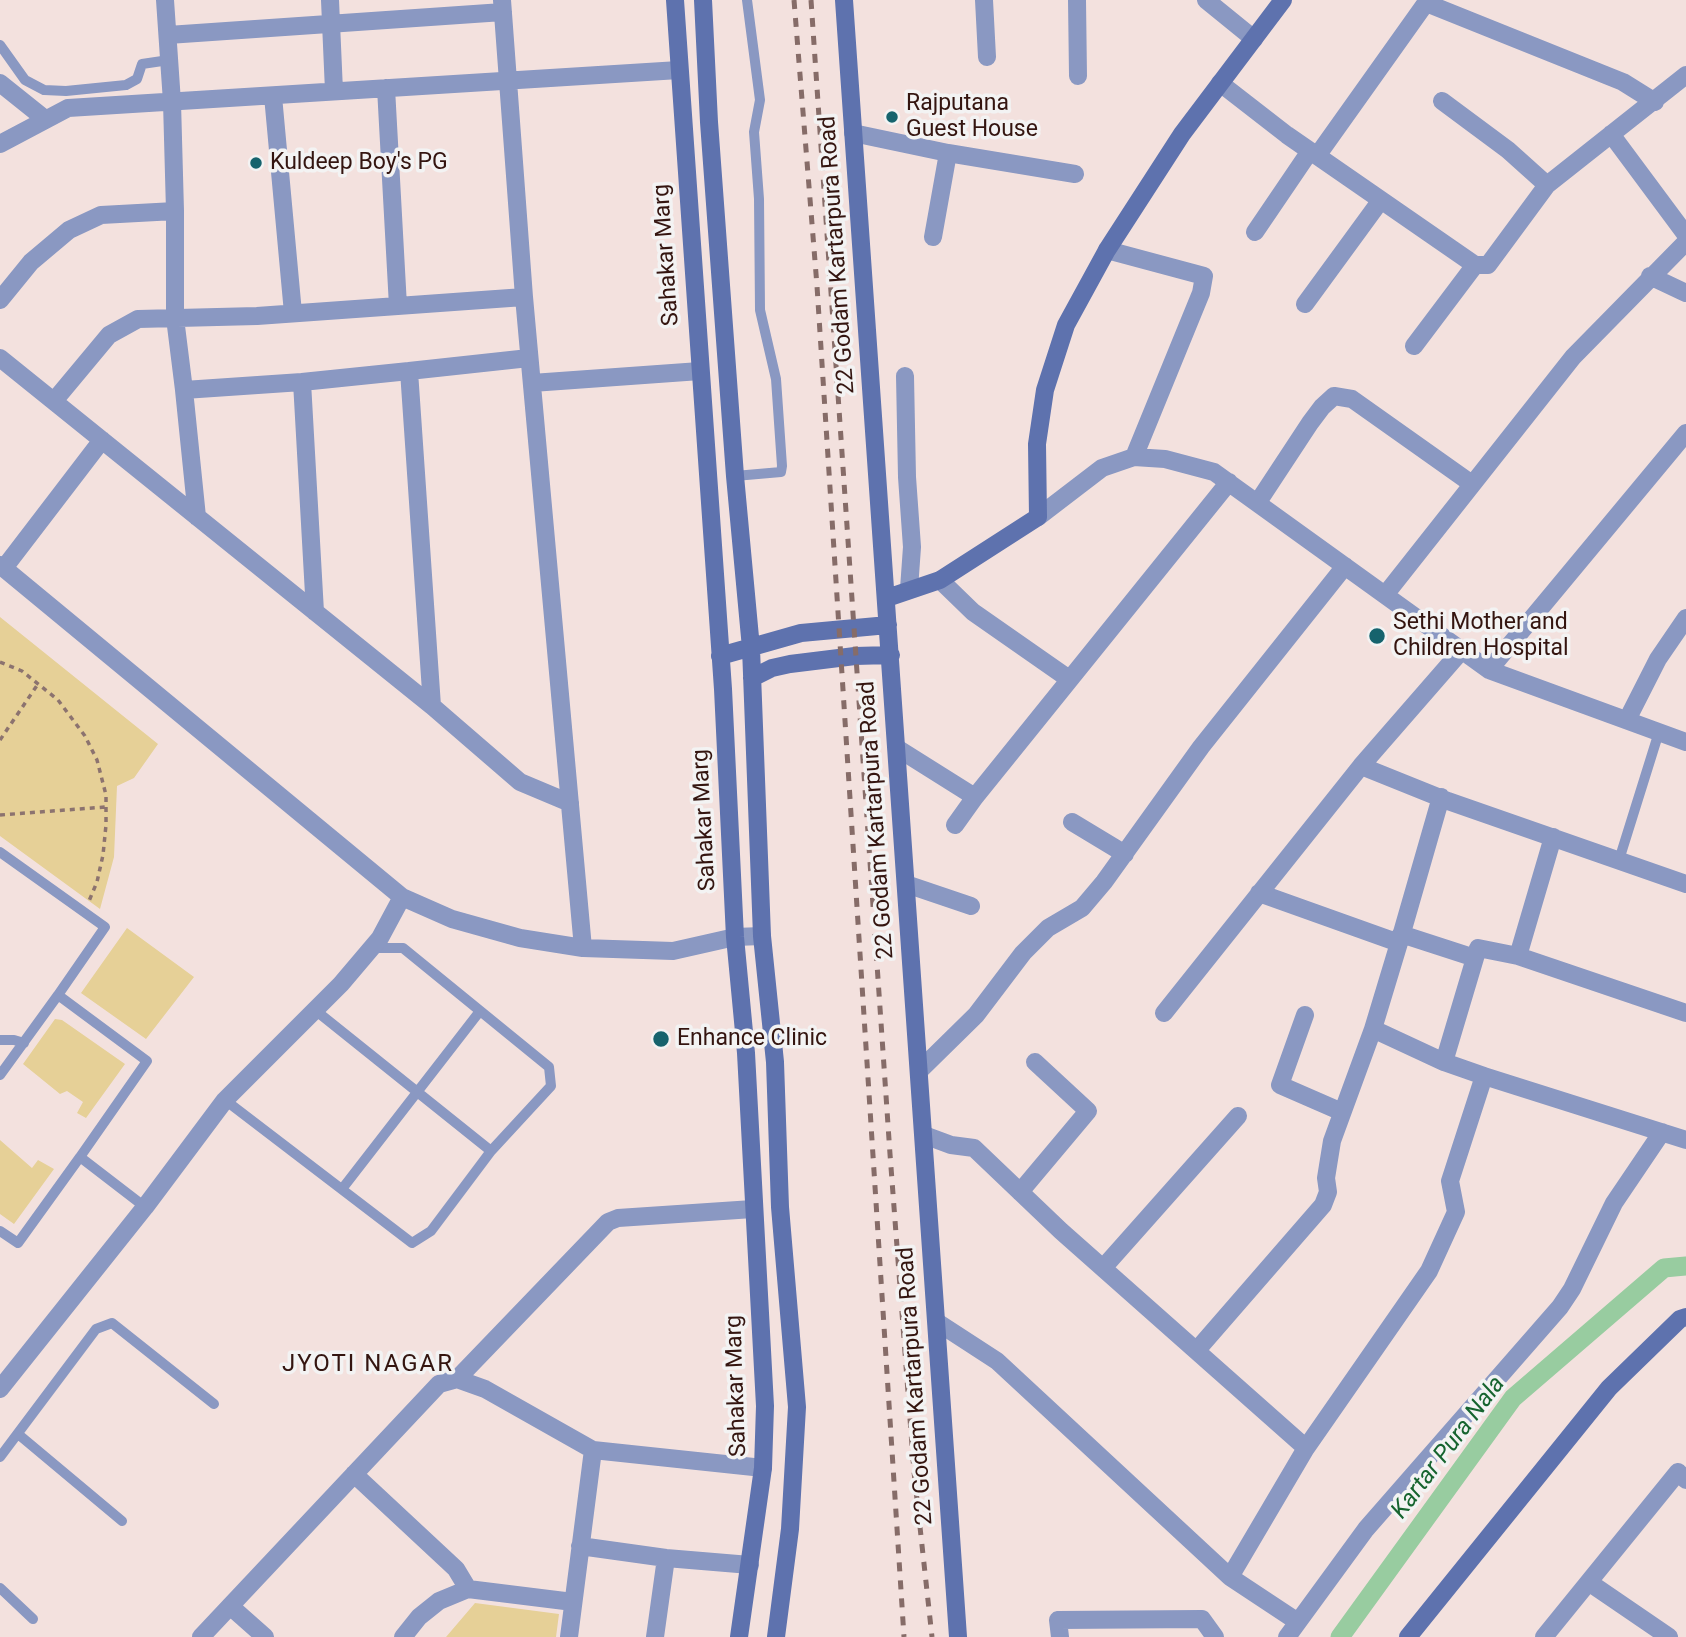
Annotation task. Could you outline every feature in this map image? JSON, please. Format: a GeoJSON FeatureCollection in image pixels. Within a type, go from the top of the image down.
{"type":"FeatureCollection","features":[{"type":"Feature","properties":{"kind":"street"},"geometry":{"type":"LineString","coordinates":[[165,0],[172,102],[175,318],[198,517]]}},
{"type":"Feature","properties":{"kind":"street"},"geometry":{"type":"LineString","coordinates":[[330,0],[334,91]]}},
{"type":"Feature","properties":{"kind":"street","name":"Sahakar Marg"},"geometry":{"type":"LineString","coordinates":[[675,0],[720,656],[735,937],[746,1053],[765,1406],[764,1468],[739,1637]]}},
{"type":"Feature","properties":{"kind":"street"},"geometry":{"type":"LineString","coordinates":[[703,0],[709,122],[735,476],[751,648],[762,936],[775,1062],[780,1207],[797,1407],[790,1529],[776,1637]]}},
{"type":"Feature","properties":{"kind":"street","name":"22 Godam Kartarpura Road"},"geometry":{"type":"LineString","coordinates":[[844,0],[958,1637]]}},
{"type":"Feature","properties":{"kind":"street"},"geometry":{"type":"LineString","coordinates":[[984,0],[987,57]]}},
{"type":"Feature","properties":{"kind":"street"},"geometry":{"type":"LineString","coordinates":[[1077,0],[1078,76]]}},
{"type":"Feature","properties":{"kind":"street"},"geometry":{"type":"LineString","coordinates":[[1206,0],[1254,39]]}},
{"type":"Feature","properties":{"kind":"street"},"geometry":{"type":"LineString","coordinates":[[1038,517],[1037,444],[1045,390],[1066,325],[1107,250],[1182,134],[1283,0]]}},
{"type":"Feature","properties":{"kind":"street"},"geometry":{"type":"LineString","coordinates":[[1255,232],[1427,1],[1623,82],[1655,102]]}},
{"type":"Feature","properties":{"kind":"street"},"geometry":{"type":"LineString","coordinates":[[168,35],[331,24],[503,6],[524,297],[583,948]]}},
{"type":"Feature","properties":{"kind":"street"},"geometry":{"type":"LineString","coordinates":[[0,145],[68,108],[679,69]]}},
{"type":"Feature","properties":{"kind":"street"},"geometry":{"type":"LineString","coordinates":[[1220,83],[1314,153],[1475,265],[1488,265],[1547,185],[1686,75]]}},
{"type":"Feature","properties":{"kind":"street"},"geometry":{"type":"LineString","coordinates":[[0,83],[46,119]]}},
{"type":"Feature","properties":{"kind":"street"},"geometry":{"type":"LineString","coordinates":[[386,88],[398,306]]}},
{"type":"Feature","properties":{"kind":"street"},"geometry":{"type":"LineString","coordinates":[[273,96],[293,313]]}},
{"type":"Feature","properties":{"kind":"street"},"geometry":{"type":"LineString","coordinates":[[1442,101],[1508,150],[1547,185]]}},
{"type":"Feature","properties":{"kind":"street"},"geometry":{"type":"LineString","coordinates":[[853,133],[948,153],[1074,174]]}},
{"type":"Feature","properties":{"kind":"street"},"geometry":{"type":"LineString","coordinates":[[1611,134],[1686,235]]}},
{"type":"Feature","properties":{"kind":"street"},"geometry":{"type":"LineString","coordinates":[[933,237],[948,153]]}},
{"type":"Feature","properties":{"kind":"street"},"geometry":{"type":"LineString","coordinates":[[1305,304],[1381,200]]}},
{"type":"Feature","properties":{"kind":"street"},"geometry":{"type":"LineString","coordinates":[[0,300],[31,262],[69,230],[100,215],[175,211]]}},
{"type":"Feature","properties":{"kind":"street"},"geometry":{"type":"LineString","coordinates":[[1385,594],[1573,357],[1686,242]]}},
{"type":"Feature","properties":{"kind":"street"},"geometry":{"type":"LineString","coordinates":[[1107,250],[1203,275],[1201,293],[1134,457]]}},
{"type":"Feature","properties":{"kind":"street"},"geometry":{"type":"LineString","coordinates":[[1414,346],[1475,265]]}},
{"type":"Feature","properties":{"kind":"street"},"geometry":{"type":"LineString","coordinates":[[1650,276],[1686,293]]}},
{"type":"Feature","properties":{"kind":"street"},"geometry":{"type":"LineString","coordinates":[[54,401],[109,335],[138,319],[293,313],[524,297]]}},
{"type":"Feature","properties":{"kind":"street"},"geometry":{"type":"LineString","coordinates":[[0,358],[432,706],[520,782],[570,803]]}},
{"type":"Feature","properties":{"kind":"street"},"geometry":{"type":"LineString","coordinates":[[184,390],[302,382],[530,358]]}},
{"type":"Feature","properties":{"kind":"street"},"geometry":{"type":"LineString","coordinates":[[532,383],[700,370]]}},
{"type":"Feature","properties":{"kind":"street"},"geometry":{"type":"LineString","coordinates":[[409,371],[432,706]]}},
{"type":"Feature","properties":{"kind":"street"},"geometry":{"type":"LineString","coordinates":[[905,376],[907,477],[912,547],[909,589]]}},
{"type":"Feature","properties":{"kind":"street"},"geometry":{"type":"LineString","coordinates":[[302,382],[314,612]]}},
{"type":"Feature","properties":{"kind":"street"},"geometry":{"type":"LineString","coordinates":[[1258,502],[1310,423],[1334,396],[1352,399],[1472,484]]}},
{"type":"Feature","properties":{"kind":"street"},"geometry":{"type":"LineString","coordinates":[[1489,670],[1686,433]]}},
{"type":"Feature","properties":{"kind":"street"},"geometry":{"type":"LineString","coordinates":[[102,440],[2,567],[402,897],[452,919],[520,938],[583,948],[673,951],[735,937],[762,936]]}},
{"type":"Feature","properties":{"kind":"street"},"geometry":{"type":"LineString","coordinates":[[887,598],[940,580],[1038,517],[1102,468],[1134,457],[1166,459],[1214,472],[1489,670],[1686,742]]}},
{"type":"Feature","properties":{"kind":"street"},"geometry":{"type":"LineString","coordinates":[[955,825],[1229,482]]}},
{"type":"Feature","properties":{"kind":"street"},"geometry":{"type":"LineString","coordinates":[[919,1071],[976,1015],[1023,953],[1048,928],[1082,908],[1125,854],[1201,747],[1345,566]]}},
{"type":"Feature","properties":{"kind":"street"},"geometry":{"type":"LineString","coordinates":[[940,580],[973,612],[1069,679]]}},
{"type":"Feature","properties":{"kind":"street"},"geometry":{"type":"LineString","coordinates":[[1627,720],[1658,659],[1686,618]]}},
{"type":"Feature","properties":{"kind":"street"},"geometry":{"type":"LineString","coordinates":[[720,656],[801,633],[888,625]]}},
{"type":"Feature","properties":{"kind":"street"},"geometry":{"type":"LineString","coordinates":[[1164,1013],[1361,766],[1462,650]]}},
{"type":"Feature","properties":{"kind":"street"},"geometry":{"type":"LineString","coordinates":[[752,678],[772,668],[790,664],[855,656],[891,655]]}},
{"type":"Feature","properties":{"kind":"street"},"geometry":{"type":"LineString","coordinates":[[897,748],[975,797]]}},
{"type":"Feature","properties":{"kind":"street"},"geometry":{"type":"LineString","coordinates":[[1361,766],[1686,884]]}},
{"type":"Feature","properties":{"kind":"street"},"geometry":{"type":"LineString","coordinates":[[1197,1350],[1323,1205],[1328,1192],[1326,1178],[1332,1141],[1373,1029],[1441,797]]}},
{"type":"Feature","properties":{"kind":"street"},"geometry":{"type":"LineString","coordinates":[[1072,822],[1125,854]]}},
{"type":"Feature","properties":{"kind":"street"},"geometry":{"type":"LineString","coordinates":[[1518,956],[1553,837]]}},
{"type":"Feature","properties":{"kind":"street"},"geometry":{"type":"LineString","coordinates":[[906,884],[971,906]]}},
{"type":"Feature","properties":{"kind":"street"},"geometry":{"type":"LineString","coordinates":[[1259,893],[1400,939],[1475,958]]}},
{"type":"Feature","properties":{"kind":"street"},"geometry":{"type":"LineString","coordinates":[[0,1389],[145,1207],[225,1100],[341,984],[374,945],[402,897]]}},
{"type":"Feature","properties":{"kind":"street"},"geometry":{"type":"LineString","coordinates":[[1444,1062],[1478,948],[1518,956],[1686,1013]]}},
{"type":"Feature","properties":{"kind":"street"},"geometry":{"type":"LineString","coordinates":[[1305,1015],[1280,1085],[1342,1112]]}},
{"type":"Feature","properties":{"kind":"street"},"geometry":{"type":"LineString","coordinates":[[1373,1029],[1444,1062],[1686,1140]]}},
{"type":"Feature","properties":{"kind":"street"},"geometry":{"type":"LineString","coordinates":[[1020,1192],[1088,1111],[1035,1062]]}},
{"type":"Feature","properties":{"kind":"street"},"geometry":{"type":"LineString","coordinates":[[1230,1577],[1306,1448],[1429,1271],[1456,1212],[1450,1181],[1484,1076]]}},
{"type":"Feature","properties":{"kind":"street"},"geometry":{"type":"LineString","coordinates":[[1103,1268],[1238,1116]]}},
{"type":"Feature","properties":{"kind":"street"},"geometry":{"type":"LineString","coordinates":[[1287,1637],[1366,1529],[1560,1307],[1572,1289],[1614,1203],[1662,1132]]}},
{"type":"Feature","properties":{"kind":"street"},"geometry":{"type":"LineString","coordinates":[[924,1135],[951,1145],[974,1148],[1103,1268],[1306,1448]]}},
{"type":"Feature","properties":{"kind":"street"},"geometry":{"type":"LineString","coordinates":[[201,1637],[439,1384],[457,1379],[608,1222],[618,1218],[753,1209]]}},
{"type":"Feature","properties":{"kind":"street"},"geometry":{"type":"LineString","coordinates":[[1408,1637],[1609,1388],[1686,1317]]}},
{"type":"Feature","properties":{"kind":"street"},"geometry":{"type":"LineString","coordinates":[[936,1322],[997,1361],[1230,1577],[1298,1622]]}},
{"type":"Feature","properties":{"kind":"street"},"geometry":{"type":"LineString","coordinates":[[457,1379],[485,1389],[593,1450],[764,1468]]}},
{"type":"Feature","properties":{"kind":"street"},"geometry":{"type":"LineString","coordinates":[[569,1637],[593,1450]]}},
{"type":"Feature","properties":{"kind":"street"},"geometry":{"type":"LineString","coordinates":[[1544,1637],[1683,1472]]}},
{"type":"Feature","properties":{"kind":"street"},"geometry":{"type":"LineString","coordinates":[[355,1474],[456,1569],[468,1589]]}},
{"type":"Feature","properties":{"kind":"street"},"geometry":{"type":"LineString","coordinates":[[580,1546],[666,1558],[750,1565]]}},
{"type":"Feature","properties":{"kind":"street"},"geometry":{"type":"LineString","coordinates":[[655,1637],[666,1558]]}},
{"type":"Feature","properties":{"kind":"street"},"geometry":{"type":"LineString","coordinates":[[1590,1583],[1669,1637]]}},
{"type":"Feature","properties":{"kind":"street"},"geometry":{"type":"LineString","coordinates":[[403,1637],[419,1617],[439,1601],[468,1589],[573,1602]]}},
{"type":"Feature","properties":{"kind":"street"},"geometry":{"type":"LineString","coordinates":[[230,1606],[265,1637]]}},
{"type":"Feature","properties":{"kind":"street"},"geometry":{"type":"LineString","coordinates":[[1059,1637],[1058,1620],[1202,1619],[1215,1637]]}},
{"type":"Feature","properties":{"kind":"lane"},"geometry":{"type":"LineString","coordinates":[[735,476],[781,472],[782,466],[776,379],[760,310],[754,132],[760,100],[747,0]]}},
{"type":"Feature","properties":{"kind":"lane"},"geometry":{"type":"LineString","coordinates":[[0,45],[25,80],[44,90],[66,91],[126,85],[137,79],[142,64],[169,60]]}},
{"type":"Feature","properties":{"kind":"lane"},"geometry":{"type":"LineString","coordinates":[[1619,860],[1659,732]]}},
{"type":"Feature","properties":{"kind":"lane"},"geometry":{"type":"LineString","coordinates":[[0,852],[105,928],[0,1075]]}},
{"type":"Feature","properties":{"kind":"lane"},"geometry":{"type":"LineString","coordinates":[[225,1100],[412,1242],[431,1231],[491,1152],[551,1086],[549,1067],[403,948],[380,948],[374,945]]}},
{"type":"Feature","properties":{"kind":"lane"},"geometry":{"type":"LineString","coordinates":[[0,1231],[18,1243],[147,1061],[58,995]]}},
{"type":"Feature","properties":{"kind":"lane"},"geometry":{"type":"LineString","coordinates":[[315,1010],[491,1152]]}},
{"type":"Feature","properties":{"kind":"lane"},"geometry":{"type":"LineString","coordinates":[[342,1189],[480,1011]]}},
{"type":"Feature","properties":{"kind":"lane"},"geometry":{"type":"LineString","coordinates":[[0,1040],[24,1043]]}},
{"type":"Feature","properties":{"kind":"lane"},"geometry":{"type":"LineString","coordinates":[[80,1157],[145,1207]]}},
{"type":"Feature","properties":{"kind":"lane"},"geometry":{"type":"LineString","coordinates":[[0,1457],[96,1329],[112,1323],[214,1404]]}},
{"type":"Feature","properties":{"kind":"lane"},"geometry":{"type":"LineString","coordinates":[[19,1434],[122,1521]]}},
{"type":"Feature","properties":{"kind":"lane"},"geometry":{"type":"LineString","coordinates":[[0,1588],[33,1619]]}},
{"type":"Feature","properties":{"kind":"path"},"geometry":{"type":"LineString","coordinates":[[0,662],[22,671],[58,700],[85,736],[97,760],[106,795],[103,855],[97,882],[84,913]]}},
{"type":"Feature","properties":{"kind":"path"},"geometry":{"type":"LineString","coordinates":[[0,740],[38,684]]}},
{"type":"Feature","properties":{"kind":"path"},"geometry":{"type":"LineString","coordinates":[[0,815],[106,807]]}},
{"type":"Feature","properties":{"kind":"shaded area"},"geometry":{"type":"Polygon","coordinates":[[[0,617],[158,744],[134,778],[117,786],[114,857],[100,909],[0,836],[0,617]]]}},
{"type":"Feature","properties":{"kind":"shaded area"},"geometry":{"type":"Polygon","coordinates":[[[127,928],[194,977],[146,1039],[81,993],[127,928]]]}},
{"type":"Feature","properties":{"kind":"shaded area"},"geometry":{"type":"Polygon","coordinates":[[[55,1019],[62,1020],[125,1064],[86,1118],[77,1113],[83,1102],[67,1091],[60,1094],[23,1064],[55,1019]]]}},
{"type":"Feature","properties":{"kind":"shaded area"},"geometry":{"type":"Polygon","coordinates":[[[0,1140],[32,1168],[38,1160],[54,1169],[14,1224],[0,1214],[0,1140]]]}},
{"type":"Feature","properties":{"kind":"shaded area"},"geometry":{"type":"Polygon","coordinates":[[[475,1603],[559,1614],[556,1637],[446,1637],[475,1603]]]}},
{"type":"Feature","properties":{"kind":"waterway","name":"Kartar Pura Nala"},"geometry":{"type":"LineString","coordinates":[[1340,1637],[1513,1398],[1664,1268],[1686,1266]]}},
{"type":"Feature","properties":{"kind":"railway"},"geometry":{"type":"LineString","coordinates":[[794,0],[817,286],[904,1637]]}},
{"type":"Feature","properties":{"kind":"railway"},"geometry":{"type":"LineString","coordinates":[[811,0],[890,1154],[914,1472],[932,1637]]}},
{"type":"Feature","properties":{"kind":"place","name":"Rajputana Guest House"},"geometry":{"type":"Point","coordinates":[892,117]}},
{"type":"Feature","properties":{"kind":"place","name":"Kuldeep Boy's PG"},"geometry":{"type":"Point","coordinates":[256,163]}},
{"type":"Feature","properties":{"kind":"place","name":"Sethi Mother and Children Hospital"},"geometry":{"type":"Point","coordinates":[1377,636]}},
{"type":"Feature","properties":{"kind":"place","name":"Enhance Clinic"},"geometry":{"type":"Point","coordinates":[661,1039]}},
{"type":"Feature","properties":{"kind":"district","name":"JYOTI NAGAR"},"geometry":{"type":"Point","coordinates":[368,1365]}}]}
